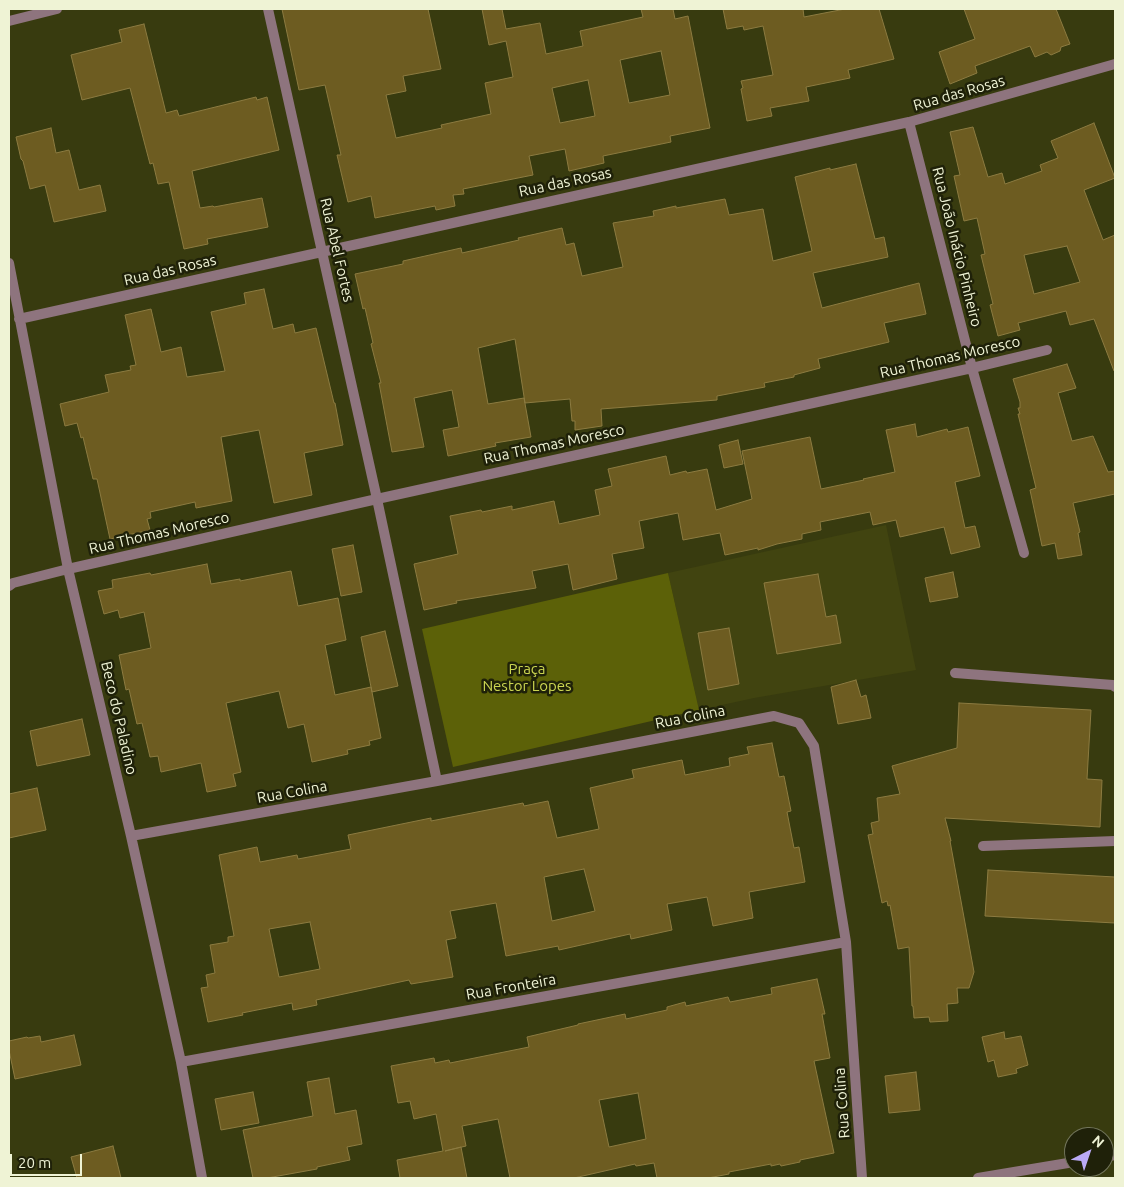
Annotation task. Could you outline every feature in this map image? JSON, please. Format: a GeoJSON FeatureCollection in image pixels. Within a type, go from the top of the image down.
{"type":"FeatureCollection","features":[{"type":"Feature","properties":{"kind":"street"},"geometry":{"type":"LineString","coordinates":[[9,21],[57,9]]}},
{"type":"Feature","properties":{"kind":"street","name":"Rua Abel Fortes"},"geometry":{"type":"LineString","coordinates":[[268,9],[377,498],[437,781]]}},
{"type":"Feature","properties":{"kind":"street","name":"Rua das Rosas"},"geometry":{"type":"LineString","coordinates":[[19,319],[910,122],[1115,64]]}},
{"type":"Feature","properties":{"kind":"street","name":"Rua João Inácio Pinheiro"},"geometry":{"type":"LineString","coordinates":[[910,122],[972,368],[1024,553]]}},
{"type":"Feature","properties":{"kind":"street","name":"Beco do Paladino"},"geometry":{"type":"LineString","coordinates":[[9,263],[68,569],[131,836],[181,1062],[202,1178]]}},
{"type":"Feature","properties":{"kind":"street","name":"Rua Thomas Moresco"},"geometry":{"type":"LineString","coordinates":[[10,584],[377,498],[1047,350]]}},
{"type":"Feature","properties":{"kind":"street"},"geometry":{"type":"LineString","coordinates":[[955,673],[1112,685],[1115,687]]}},
{"type":"Feature","properties":{"kind":"street","name":"Rua Colina"},"geometry":{"type":"LineString","coordinates":[[131,836],[437,781],[774,716],[799,723],[814,746],[846,942],[862,1178]]}},
{"type":"Feature","properties":{"kind":"street"},"geometry":{"type":"LineString","coordinates":[[984,846],[1115,841]]}},
{"type":"Feature","properties":{"kind":"street","name":"Rua Fronteira"},"geometry":{"type":"LineString","coordinates":[[181,1062],[846,942]]}},
{"type":"Feature","properties":{"kind":"street"},"geometry":{"type":"LineString","coordinates":[[978,1178],[1064,1164]]}},
{"type":"Feature","properties":{"kind":"shaded area"},"geometry":{"type":"Polygon","coordinates":[[[886,525],[916,670],[754,698],[699,710],[668,573],[886,525]]]}},
{"type":"Feature","properties":{"kind":"green space","name":"Praça Nestor Lopes"},"geometry":{"type":"Polygon","coordinates":[[[668,573],[699,710],[453,767],[422,629],[668,573]]]}},
{"type":"Feature","properties":{"kind":"building"},"geometry":{"type":"Polygon","coordinates":[[[282,9],[428,9],[441,69],[403,76],[406,91],[386,95],[396,138],[442,128],[441,125],[491,114],[485,83],[513,77],[506,41],[489,45],[482,9],[502,9],[506,29],[540,23],[546,54],[583,46],[580,31],[643,17],[641,9],[673,9],[675,19],[688,16],[710,128],[670,136],[671,142],[603,156],[604,163],[569,171],[565,149],[529,156],[533,175],[463,189],[464,194],[453,195],[455,206],[436,210],[435,206],[375,218],[371,196],[348,202],[337,155],[341,155],[325,85],[299,90],[282,9]],[[661,51],[620,60],[629,103],[670,95],[661,51]],[[588,80],[552,88],[560,123],[595,116],[588,80]]]}},
{"type":"Feature","properties":{"kind":"building"},"geometry":{"type":"Polygon","coordinates":[[[723,9],[803,9],[804,17],[845,9],[879,9],[894,59],[848,70],[850,78],[806,87],[809,101],[770,108],[772,116],[747,121],[741,81],[773,75],[763,26],[744,30],[743,26],[727,29],[723,9]]]}},
{"type":"Feature","properties":{"kind":"building"},"geometry":{"type":"Polygon","coordinates":[[[964,9],[1056,9],[1070,44],[1061,47],[1060,51],[1051,55],[1047,52],[1035,57],[1030,46],[975,66],[977,73],[950,84],[939,52],[975,39],[964,9]]]}},
{"type":"Feature","properties":{"kind":"building"},"geometry":{"type":"Polygon","coordinates":[[[144,24],[166,113],[177,110],[179,116],[256,97],[257,100],[267,97],[279,150],[192,171],[200,208],[262,198],[268,227],[207,239],[208,244],[184,249],[169,182],[158,184],[153,163],[150,164],[130,88],[82,100],[71,55],[122,42],[119,30],[144,24]]]}},
{"type":"Feature","properties":{"kind":"building"},"geometry":{"type":"Polygon","coordinates":[[[1094,123],[1115,178],[1084,190],[1103,240],[1115,235],[1115,371],[1094,319],[1070,325],[1066,311],[1018,323],[1020,330],[998,336],[990,305],[993,304],[981,255],[985,254],[977,218],[964,221],[954,176],[960,175],[950,132],[973,127],[988,177],[1002,173],[1005,184],[1042,171],[1040,165],[1058,158],[1051,141],[1094,123]],[[1067,246],[1024,255],[1034,294],[1080,282],[1067,246]]]}},
{"type":"Feature","properties":{"kind":"building"},"geometry":{"type":"Polygon","coordinates":[[[51,128],[56,153],[69,150],[79,190],[100,185],[106,211],[54,222],[45,185],[30,189],[16,137],[51,128]]]}},
{"type":"Feature","properties":{"kind":"building"},"geometry":{"type":"Polygon","coordinates":[[[856,164],[875,239],[884,237],[888,257],[813,273],[822,308],[919,283],[926,314],[884,323],[889,342],[818,359],[820,368],[794,375],[794,377],[764,383],[765,387],[717,396],[717,400],[601,409],[602,426],[575,430],[575,421],[572,421],[570,399],[525,403],[515,339],[478,348],[488,404],[524,398],[531,437],[495,443],[496,446],[448,456],[443,430],[459,427],[452,390],[414,398],[424,447],[392,452],[379,383],[381,383],[371,344],[373,343],[355,274],[403,264],[403,261],[461,248],[462,253],[562,228],[566,245],[574,243],[582,276],[623,267],[613,223],[654,216],[653,211],[676,206],[676,208],[725,199],[729,215],[763,209],[773,261],[812,251],[795,177],[830,168],[830,170],[856,164]]]}},
{"type":"Feature","properties":{"kind":"building"},"geometry":{"type":"Polygon","coordinates":[[[264,289],[273,329],[293,324],[295,333],[316,328],[335,403],[343,445],[304,453],[312,495],[274,503],[259,430],[221,437],[232,501],[196,508],[195,502],[150,512],[151,518],[147,519],[150,530],[110,539],[97,479],[93,479],[83,437],[81,438],[77,423],[65,426],[60,404],[109,392],[105,375],[131,370],[130,366],[136,365],[125,315],[151,309],[161,352],[181,347],[187,377],[225,371],[211,312],[246,304],[244,293],[264,289]]]}},
{"type":"Feature","properties":{"kind":"building"},"geometry":{"type":"Polygon","coordinates":[[[1067,364],[1076,388],[1058,393],[1072,441],[1093,436],[1108,472],[1115,471],[1115,494],[1073,503],[1080,532],[1078,533],[1082,555],[1058,559],[1055,543],[1042,546],[1030,490],[1036,488],[1018,414],[1020,414],[1018,408],[1020,408],[1020,402],[1013,379],[1067,364]]]}},
{"type":"Feature","properties":{"kind":"building"},"geometry":{"type":"Polygon","coordinates":[[[915,424],[917,437],[947,429],[948,432],[968,427],[980,476],[955,482],[965,528],[975,526],[980,547],[951,554],[944,527],[900,537],[896,520],[873,525],[870,512],[820,522],[821,530],[802,534],[802,539],[758,550],[758,548],[725,555],[720,533],[683,540],[678,513],[639,521],[644,548],[612,554],[617,579],[573,590],[568,564],[532,571],[536,588],[456,601],[457,603],[424,610],[414,564],[458,554],[450,516],[512,506],[512,510],[554,501],[559,524],[600,515],[595,490],[612,486],[608,469],[666,456],[670,475],[707,469],[716,510],[752,499],[742,451],[810,437],[821,489],[895,472],[886,430],[915,424]]]}},
{"type":"Feature","properties":{"kind":"building"},"geometry":{"type":"Polygon","coordinates":[[[738,440],[743,464],[724,468],[719,445],[738,440]]]}},
{"type":"Feature","properties":{"kind":"building"},"geometry":{"type":"Polygon","coordinates":[[[353,545],[362,592],[341,596],[332,549],[353,545]]]}},
{"type":"Feature","properties":{"kind":"building"},"geometry":{"type":"Polygon","coordinates":[[[207,564],[211,584],[240,579],[240,581],[291,571],[298,606],[338,598],[346,640],[325,645],[335,695],[371,687],[381,738],[369,741],[370,745],[347,750],[348,754],[312,762],[304,724],[288,728],[279,691],[226,703],[241,772],[233,774],[236,786],[207,792],[201,763],[161,772],[158,756],[150,757],[142,723],[137,724],[129,689],[126,690],[119,655],[151,648],[144,612],[120,618],[118,610],[104,614],[98,591],[113,588],[112,580],[150,573],[151,575],[207,564]]]}},
{"type":"Feature","properties":{"kind":"building"},"geometry":{"type":"Polygon","coordinates":[[[953,572],[958,597],[930,602],[925,578],[953,572]]]}},
{"type":"Feature","properties":{"kind":"building"},"geometry":{"type":"Polygon","coordinates":[[[818,574],[826,617],[836,615],[841,643],[777,654],[764,583],[818,574]]]}},
{"type":"Feature","properties":{"kind":"building"},"geometry":{"type":"Polygon","coordinates":[[[729,628],[739,684],[708,690],[698,633],[729,628]]]}},
{"type":"Feature","properties":{"kind":"building"},"geometry":{"type":"Polygon","coordinates":[[[385,631],[398,686],[372,692],[361,637],[385,631]]]}},
{"type":"Feature","properties":{"kind":"building"},"geometry":{"type":"Polygon","coordinates":[[[856,680],[861,697],[866,695],[871,718],[838,724],[831,687],[856,680]]]}},
{"type":"Feature","properties":{"kind":"building"},"geometry":{"type":"Polygon","coordinates":[[[959,703],[1091,710],[1087,779],[1102,780],[1100,827],[945,818],[951,841],[974,972],[969,988],[957,988],[958,1003],[947,1004],[948,1021],[930,1022],[929,1017],[914,1018],[909,947],[898,949],[890,905],[888,906],[887,901],[882,903],[868,835],[873,834],[871,823],[879,821],[877,798],[900,794],[892,766],[957,748],[959,703]]]}},
{"type":"Feature","properties":{"kind":"building"},"geometry":{"type":"Polygon","coordinates":[[[82,719],[90,755],[37,766],[30,731],[82,719]]]}},
{"type":"Feature","properties":{"kind":"building"},"geometry":{"type":"Polygon","coordinates":[[[772,743],[779,777],[784,776],[791,811],[787,812],[794,848],[799,847],[805,882],[749,892],[753,918],[713,926],[707,897],[667,904],[672,930],[631,939],[630,934],[559,950],[558,946],[506,956],[496,903],[450,911],[456,938],[446,940],[453,977],[411,984],[409,980],[316,1000],[317,1005],[293,1010],[292,1003],[208,1022],[201,988],[208,987],[206,975],[215,973],[210,945],[228,942],[228,937],[234,936],[219,855],[257,847],[260,862],[297,855],[298,859],[351,849],[348,835],[431,818],[431,821],[523,803],[524,806],[548,801],[557,838],[599,829],[590,788],[634,778],[632,770],[682,760],[685,775],[730,766],[729,758],[749,754],[747,747],[772,743]],[[584,869],[544,877],[552,921],[595,911],[584,869]],[[310,922],[269,929],[279,977],[320,969],[310,922]]]}},
{"type":"Feature","properties":{"kind":"building"},"geometry":{"type":"Polygon","coordinates":[[[37,788],[46,830],[9,838],[9,794],[37,788]]]}},
{"type":"Feature","properties":{"kind":"building"},"geometry":{"type":"Polygon","coordinates":[[[988,870],[1115,877],[1115,923],[985,916],[988,870]]]}},
{"type":"Feature","properties":{"kind":"building"},"geometry":{"type":"Polygon","coordinates":[[[817,979],[825,1014],[822,1014],[830,1058],[814,1061],[834,1153],[781,1166],[780,1164],[771,1166],[771,1164],[708,1178],[657,1178],[654,1163],[636,1166],[635,1164],[574,1178],[510,1178],[498,1119],[462,1126],[466,1146],[461,1147],[467,1178],[400,1178],[397,1160],[443,1151],[436,1114],[414,1119],[410,1101],[398,1103],[391,1066],[434,1058],[435,1063],[449,1060],[450,1063],[529,1047],[527,1037],[578,1024],[625,1014],[626,1019],[667,1010],[667,1007],[685,1002],[686,1006],[728,997],[730,1002],[772,994],[771,988],[817,979]],[[638,1093],[599,1100],[609,1147],[646,1139],[638,1093]]]}},
{"type":"Feature","properties":{"kind":"building"},"geometry":{"type":"Polygon","coordinates":[[[1004,1032],[1005,1039],[1021,1036],[1028,1065],[1016,1069],[1017,1073],[998,1077],[994,1060],[988,1062],[982,1037],[1004,1032]]]}},
{"type":"Feature","properties":{"kind":"building"},"geometry":{"type":"Polygon","coordinates":[[[74,1035],[81,1065],[15,1079],[9,1041],[40,1036],[41,1042],[74,1035]]]}},
{"type":"Feature","properties":{"kind":"building"},"geometry":{"type":"Polygon","coordinates":[[[916,1072],[920,1110],[889,1113],[885,1076],[916,1072]]]}},
{"type":"Feature","properties":{"kind":"building"},"geometry":{"type":"Polygon","coordinates":[[[329,1078],[335,1114],[356,1110],[362,1144],[347,1147],[350,1160],[317,1167],[317,1169],[267,1178],[253,1178],[243,1130],[313,1116],[307,1082],[329,1078]]]}},
{"type":"Feature","properties":{"kind":"building"},"geometry":{"type":"Polygon","coordinates":[[[253,1092],[259,1123],[221,1130],[215,1099],[253,1092]]]}},
{"type":"Feature","properties":{"kind":"building"},"geometry":{"type":"Polygon","coordinates":[[[113,1146],[121,1178],[77,1178],[71,1157],[113,1146]]]}}]}
